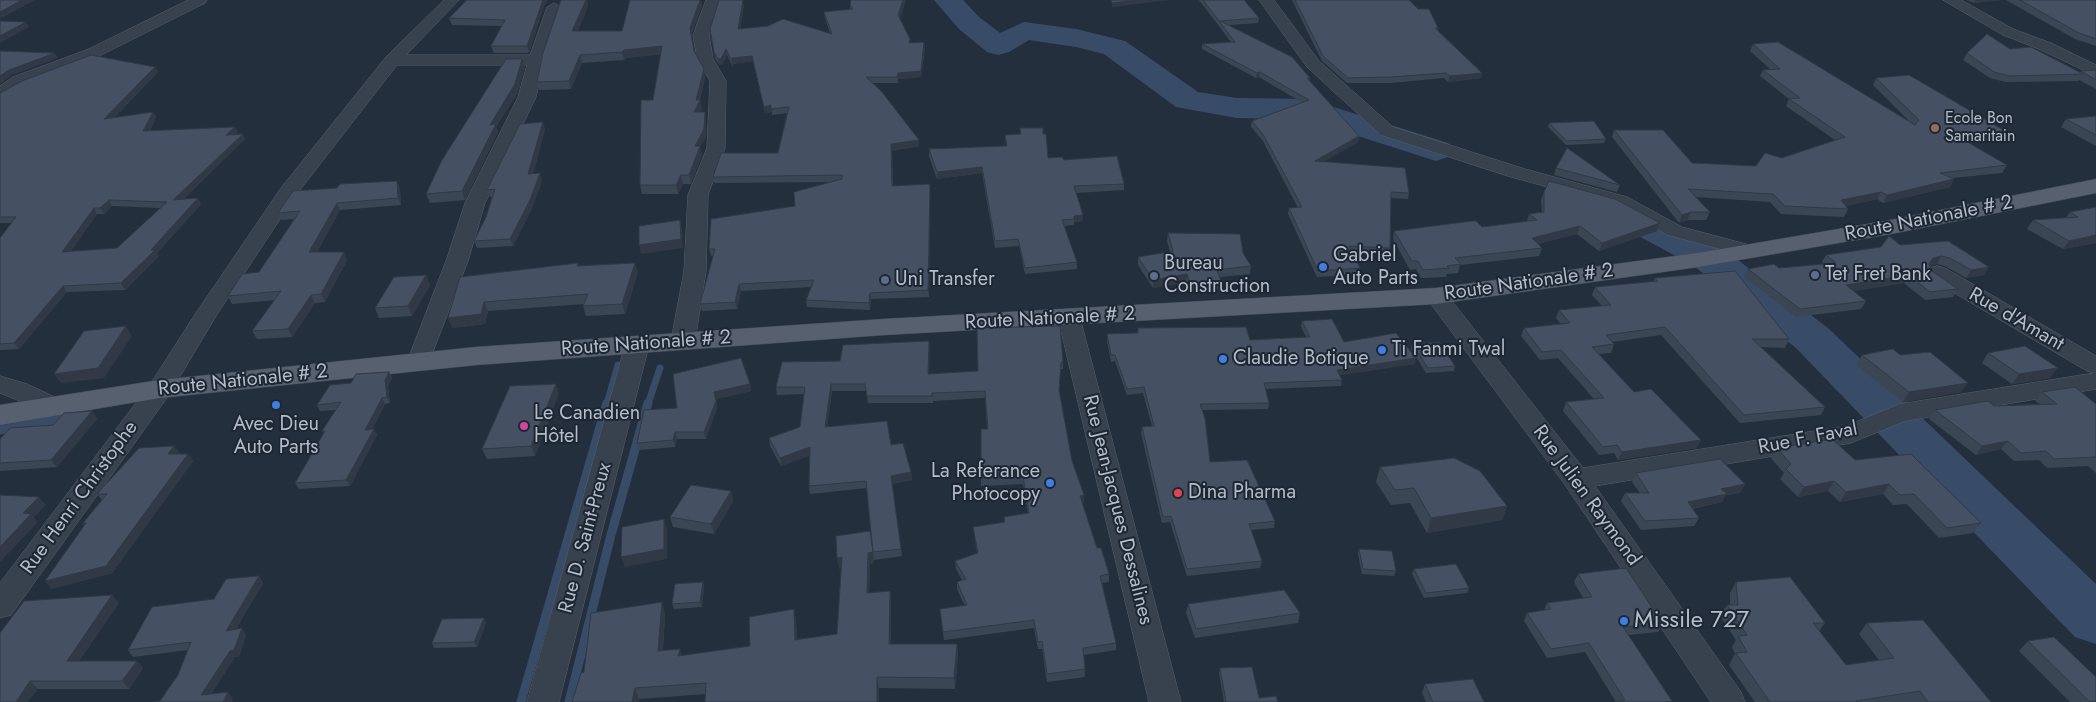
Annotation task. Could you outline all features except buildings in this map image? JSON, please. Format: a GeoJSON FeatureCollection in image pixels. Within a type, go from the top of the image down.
{"type":"FeatureCollection","features":[{"type":"Feature","properties":{"kind":"main road","name":"Route Nationale # 2"},"geometry":{"type":"LineString","coordinates":[[0,415],[160,389],[419,362],[683,341],[1436,296],[1698,260],[1891,227],[2096,186]]}},
{"type":"Feature","properties":{"kind":"street"},"geometry":{"type":"LineString","coordinates":[[0,93],[19,80],[95,52],[200,0]]}},
{"type":"Feature","properties":{"kind":"street"},"geometry":{"type":"LineString","coordinates":[[180,10],[215,0]]}},
{"type":"Feature","properties":{"kind":"street","name":"Rue Henri Christophe"},"geometry":{"type":"LineString","coordinates":[[0,606],[160,389],[205,316],[288,192],[392,60],[452,0]]}},
{"type":"Feature","properties":{"kind":"street"},"geometry":{"type":"LineString","coordinates":[[683,341],[695,271],[698,195],[716,148],[718,81],[705,59],[701,35],[713,0]]}},
{"type":"Feature","properties":{"kind":"street"},"geometry":{"type":"LineString","coordinates":[[1266,0],[1313,64],[1387,131],[1518,174],[1620,201],[1675,231],[1743,252]]}},
{"type":"Feature","properties":{"kind":"street"},"geometry":{"type":"LineString","coordinates":[[1950,0],[2008,32],[2045,46],[2096,70]]}},
{"type":"Feature","properties":{"kind":"street"},"geometry":{"type":"LineString","coordinates":[[419,362],[457,261],[475,204],[527,97],[536,60],[554,7]]}},
{"type":"Feature","properties":{"kind":"street"},"geometry":{"type":"LineString","coordinates":[[392,60],[536,60]]}},
{"type":"Feature","properties":{"kind":"street","name":"Rue d'Amant"},"geometry":{"type":"LineString","coordinates":[[1937,273],[2096,366]]}},
{"type":"Feature","properties":{"kind":"street","name":"Rue Julien Raymond"},"geometry":{"type":"LineString","coordinates":[[1436,296],[1576,480],[1729,702]]}},
{"type":"Feature","properties":{"kind":"street","name":"Rue Jean-Jacques Dessalines"},"geometry":{"type":"LineString","coordinates":[[1069,318],[1165,702]]}},
{"type":"Feature","properties":{"kind":"street","name":"Rue D. Saint-Preux"},"geometry":{"type":"LineString","coordinates":[[543,702],[637,345]]}},
{"type":"Feature","properties":{"kind":"street","name":"Rue F. Faval"},"geometry":{"type":"LineString","coordinates":[[1576,480],[1851,434],[1900,413],[2096,381]]}},
{"type":"Feature","properties":{"kind":"street"},"geometry":{"type":"LineString","coordinates":[[0,384],[52,406]]}},
{"type":"Feature","properties":{"kind":"waterway"},"geometry":{"type":"LineString","coordinates":[[948,0],[969,23],[998,46],[1024,31],[1076,38],[1114,47],[1188,100],[1237,108],[1308,109],[1436,150]]}},
{"type":"Feature","properties":{"kind":"waterway"},"geometry":{"type":"LineString","coordinates":[[1602,204],[1615,208],[1708,257],[1812,338],[2096,620]]}},
{"type":"Feature","properties":{"kind":"waterway"},"geometry":{"type":"LineString","coordinates":[[607,404],[618,365]]}},
{"type":"Feature","properties":{"kind":"waterway"},"geometry":{"type":"LineString","coordinates":[[648,404],[660,368]]}},
{"type":"Feature","properties":{"kind":"waterway"},"geometry":{"type":"LineString","coordinates":[[521,702],[607,403]]}},
{"type":"Feature","properties":{"kind":"waterway"},"geometry":{"type":"LineString","coordinates":[[569,702],[611,535],[648,403]]}},
{"type":"Feature","properties":{"kind":"waterway"},"geometry":{"type":"LineString","coordinates":[[0,430],[69,417]]}},
{"type":"Feature","properties":{"kind":"place","name":"Ecole Bon Samaritain"},"geometry":{"type":"Point","coordinates":[1935,128]}},
{"type":"Feature","properties":{"kind":"place","name":"Gabriel Auto Parts"},"geometry":{"type":"Point","coordinates":[1323,267]}},
{"type":"Feature","properties":{"kind":"place","name":"Tet Fret Bank"},"geometry":{"type":"Point","coordinates":[1815,275]}},
{"type":"Feature","properties":{"kind":"place","name":"Bureau Construction"},"geometry":{"type":"Point","coordinates":[1154,276]}},
{"type":"Feature","properties":{"kind":"place","name":"Uni Transfer"},"geometry":{"type":"Point","coordinates":[885,280]}},
{"type":"Feature","properties":{"kind":"place","name":"Ti Fanmi Twal"},"geometry":{"type":"Point","coordinates":[1382,350]}},
{"type":"Feature","properties":{"kind":"place","name":"Claudie Botique"},"geometry":{"type":"Point","coordinates":[1223,359]}},
{"type":"Feature","properties":{"kind":"place","name":"Avec Dieu Auto Parts"},"geometry":{"type":"Point","coordinates":[276,405]}},
{"type":"Feature","properties":{"kind":"place","name":"Le Canadien Hôtel"},"geometry":{"type":"Point","coordinates":[524,426]}},
{"type":"Feature","properties":{"kind":"place","name":"La Referance Photocopy"},"geometry":{"type":"Point","coordinates":[1050,483]}},
{"type":"Feature","properties":{"kind":"place","name":"Dina Pharma"},"geometry":{"type":"Point","coordinates":[1178,493]}},
{"type":"Feature","properties":{"kind":"place","name":"Missile 727"},"geometry":{"type":"Point","coordinates":[1624,621]}}]}
